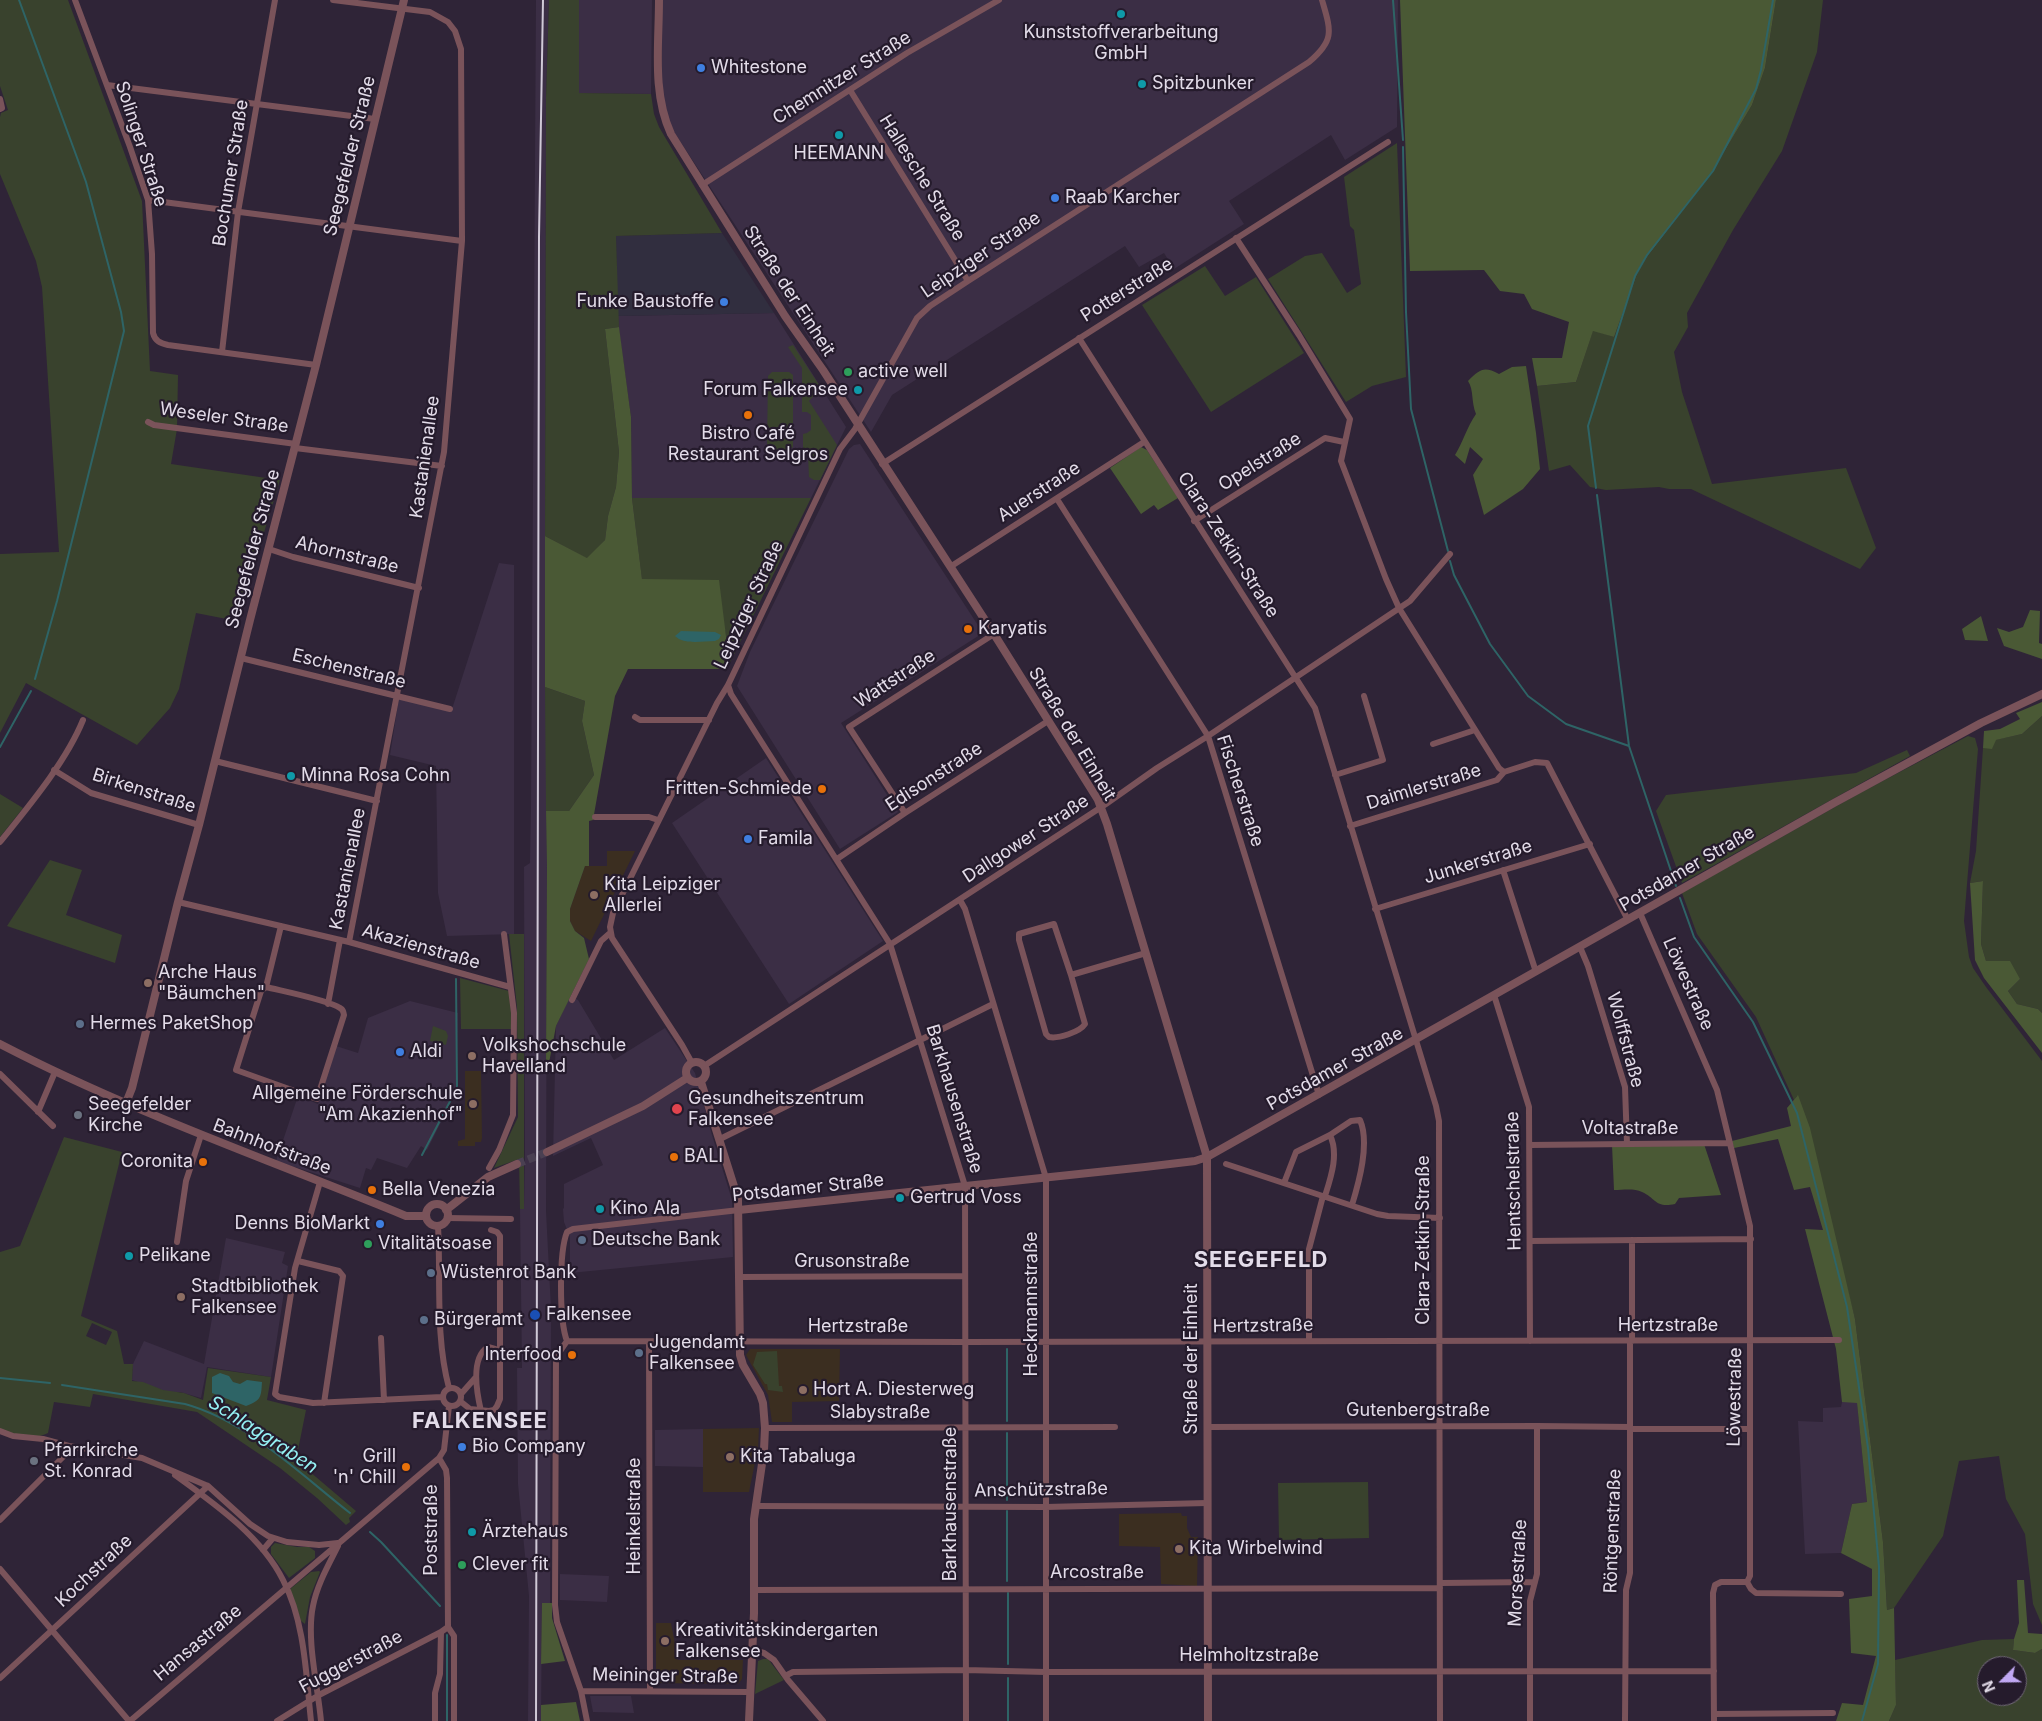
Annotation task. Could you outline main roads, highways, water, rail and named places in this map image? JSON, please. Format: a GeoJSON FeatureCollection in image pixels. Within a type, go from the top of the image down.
{"type":"FeatureCollection","features":[{"type":"Feature","properties":{"kind":"waterway"},"geometry":{"type":"LineString","coordinates":[[19,0],[86,182],[121,312],[124,331],[57,601],[35,679]]}},
{"type":"Feature","properties":{"kind":"waterway"},"geometry":{"type":"LineString","coordinates":[[1393,0],[1403,140]]}},
{"type":"Feature","properties":{"kind":"waterway"},"geometry":{"type":"LineString","coordinates":[[1596,488],[1588,426],[1635,276],[1647,255],[1713,171],[1756,89],[1773,0]]}},
{"type":"Feature","properties":{"kind":"waterway"},"geometry":{"type":"LineString","coordinates":[[1403,147],[1406,312],[1411,409],[1448,551]]}},
{"type":"Feature","properties":{"kind":"waterway"},"geometry":{"type":"LineString","coordinates":[[1597,495],[1629,746],[1676,886]]}},
{"type":"Feature","properties":{"kind":"waterway"},"geometry":{"type":"LineString","coordinates":[[1450,561],[1454,575],[1490,644],[1528,696],[1566,724],[1629,746]]}},
{"type":"Feature","properties":{"kind":"waterway"},"geometry":{"type":"LineString","coordinates":[[0,747],[31,691]]}},
{"type":"Feature","properties":{"kind":"waterway"},"geometry":{"type":"LineString","coordinates":[[1680,898],[1694,937],[1753,1022],[1797,1113],[1847,1307],[1868,1448],[1879,1567],[1878,1664],[1862,1721]]}},
{"type":"Feature","properties":{"kind":"waterway"},"geometry":{"type":"LineString","coordinates":[[422,1155],[457,1088],[456,979]]}},
{"type":"Feature","properties":{"kind":"waterway"},"geometry":{"type":"LineString","coordinates":[[1007,1349],[1007,1421]]}},
{"type":"Feature","properties":{"kind":"waterway","name":"Schlaggraben"},"geometry":{"type":"LineString","coordinates":[[0,1378],[50,1383]]}},
{"type":"Feature","properties":{"kind":"waterway","name":"Schlaggraben"},"geometry":{"type":"LineString","coordinates":[[62,1385],[185,1404],[208,1412],[230,1423],[272,1450],[350,1513]]}},
{"type":"Feature","properties":{"kind":"waterway"},"geometry":{"type":"LineString","coordinates":[[1007,1433],[1007,1500]]}},
{"type":"Feature","properties":{"kind":"waterway"},"geometry":{"type":"LineString","coordinates":[[1007,1511],[1007,1581]]}},
{"type":"Feature","properties":{"kind":"waterway","name":"Schlaggraben"},"geometry":{"type":"LineString","coordinates":[[370,1532],[440,1606]]}},
{"type":"Feature","properties":{"kind":"waterway"},"geometry":{"type":"LineString","coordinates":[[1008,1593],[1008,1664]]}},
{"type":"Feature","properties":{"kind":"waterway","name":"Schlaggraben"},"geometry":{"type":"LineString","coordinates":[[447,1635],[447,1721]]}},
{"type":"Feature","properties":{"kind":"waterway"},"geometry":{"type":"LineString","coordinates":[[1008,1678],[1008,1721]]}},
{"type":"Feature","properties":{"kind":"tunnel"},"geometry":{"type":"LineString","coordinates":[[517,1164],[547,1152]]}},
{"type":"Feature","properties":{"kind":"railway"},"geometry":{"type":"LineString","coordinates":[[536,1721],[539,237],[543,0]]}},
{"type":"Feature","properties":{"kind":"place","name":"Kunststoffverarbeitung GmbH"},"geometry":{"type":"Point","coordinates":[1121,14]}},
{"type":"Feature","properties":{"kind":"place","name":"Whitestone"},"geometry":{"type":"Point","coordinates":[701,68]}},
{"type":"Feature","properties":{"kind":"place","name":"Spitzbunker"},"geometry":{"type":"Point","coordinates":[1142,84]}},
{"type":"Feature","properties":{"kind":"place","name":"HEEMANN"},"geometry":{"type":"Point","coordinates":[839,135]}},
{"type":"Feature","properties":{"kind":"place","name":"Raab Karcher"},"geometry":{"type":"Point","coordinates":[1055,198]}},
{"type":"Feature","properties":{"kind":"place","name":"Funke Baustoffe"},"geometry":{"type":"Point","coordinates":[724,302]}},
{"type":"Feature","properties":{"kind":"place","name":"active well"},"geometry":{"type":"Point","coordinates":[848,372]}},
{"type":"Feature","properties":{"kind":"place","name":"Forum Falkensee"},"geometry":{"type":"Point","coordinates":[858,390]}},
{"type":"Feature","properties":{"kind":"place","name":"Bistro Café Restaurant Selgros"},"geometry":{"type":"Point","coordinates":[748,415]}},
{"type":"Feature","properties":{"kind":"place","name":"Karyatis"},"geometry":{"type":"Point","coordinates":[968,629]}},
{"type":"Feature","properties":{"kind":"place","name":"Minna Rosa Cohn"},"geometry":{"type":"Point","coordinates":[291,776]}},
{"type":"Feature","properties":{"kind":"place","name":"Fritten-Schmiede"},"geometry":{"type":"Point","coordinates":[822,789]}},
{"type":"Feature","properties":{"kind":"place","name":"Famila"},"geometry":{"type":"Point","coordinates":[748,839]}},
{"type":"Feature","properties":{"kind":"place","name":"Kita Leipziger Allerlei"},"geometry":{"type":"Point","coordinates":[594,895]}},
{"type":"Feature","properties":{"kind":"place","name":"Arche Haus \"Bäumchen\""},"geometry":{"type":"Point","coordinates":[148,983]}},
{"type":"Feature","properties":{"kind":"place","name":"Hermes PaketShop"},"geometry":{"type":"Point","coordinates":[80,1024]}},
{"type":"Feature","properties":{"kind":"place","name":"Aldi"},"geometry":{"type":"Point","coordinates":[400,1052]}},
{"type":"Feature","properties":{"kind":"place","name":"Volkshochschule Havelland"},"geometry":{"type":"Point","coordinates":[472,1056]}},
{"type":"Feature","properties":{"kind":"place","name":"Allgemeine Förderschule \"Am Akazienhof\""},"geometry":{"type":"Point","coordinates":[473,1104]}},
{"type":"Feature","properties":{"kind":"place","name":"Gesundheitszentrum Falkensee"},"geometry":{"type":"Point","coordinates":[677,1109]}},
{"type":"Feature","properties":{"kind":"place","name":"Seegefelder Kirche"},"geometry":{"type":"Point","coordinates":[78,1115]}},
{"type":"Feature","properties":{"kind":"place","name":"BALI"},"geometry":{"type":"Point","coordinates":[674,1157]}},
{"type":"Feature","properties":{"kind":"place","name":"Coronita"},"geometry":{"type":"Point","coordinates":[203,1162]}},
{"type":"Feature","properties":{"kind":"place","name":"Bella Venezia"},"geometry":{"type":"Point","coordinates":[372,1190]}},
{"type":"Feature","properties":{"kind":"place","name":"Gertrud Voss"},"geometry":{"type":"Point","coordinates":[900,1198]}},
{"type":"Feature","properties":{"kind":"place","name":"Kino Ala"},"geometry":{"type":"Point","coordinates":[600,1209]}},
{"type":"Feature","properties":{"kind":"place","name":"Denns BioMarkt"},"geometry":{"type":"Point","coordinates":[380,1224]}},
{"type":"Feature","properties":{"kind":"place","name":"Deutsche Bank"},"geometry":{"type":"Point","coordinates":[582,1240]}},
{"type":"Feature","properties":{"kind":"place","name":"Vitalitätsoase"},"geometry":{"type":"Point","coordinates":[368,1244]}},
{"type":"Feature","properties":{"kind":"place","name":"Pelikane"},"geometry":{"type":"Point","coordinates":[129,1256]}},
{"type":"Feature","properties":{"kind":"place","name":"Wüstenrot Bank"},"geometry":{"type":"Point","coordinates":[431,1273]}},
{"type":"Feature","properties":{"kind":"place","name":"Stadtbibliothek Falkensee"},"geometry":{"type":"Point","coordinates":[181,1297]}},
{"type":"Feature","properties":{"kind":"place","name":"Falkensee"},"geometry":{"type":"Point","coordinates":[535,1315]}},
{"type":"Feature","properties":{"kind":"place","name":"Bürgeramt"},"geometry":{"type":"Point","coordinates":[424,1320]}},
{"type":"Feature","properties":{"kind":"place","name":"Jugendamt Falkensee"},"geometry":{"type":"Point","coordinates":[639,1353]}},
{"type":"Feature","properties":{"kind":"place","name":"Interfood"},"geometry":{"type":"Point","coordinates":[572,1355]}},
{"type":"Feature","properties":{"kind":"place","name":"Hort A. Diesterweg"},"geometry":{"type":"Point","coordinates":[803,1390]}},
{"type":"Feature","properties":{"kind":"place","name":"Bio Company"},"geometry":{"type":"Point","coordinates":[462,1447]}},
{"type":"Feature","properties":{"kind":"place","name":"Kita Tabaluga"},"geometry":{"type":"Point","coordinates":[730,1457]}},
{"type":"Feature","properties":{"kind":"place","name":"Pfarrkirche St. Konrad"},"geometry":{"type":"Point","coordinates":[34,1461]}},
{"type":"Feature","properties":{"kind":"place","name":"Grill 'n' Chill"},"geometry":{"type":"Point","coordinates":[406,1467]}},
{"type":"Feature","properties":{"kind":"place","name":"Ärztehaus"},"geometry":{"type":"Point","coordinates":[472,1532]}},
{"type":"Feature","properties":{"kind":"place","name":"Kita Wirbelwind"},"geometry":{"type":"Point","coordinates":[1179,1549]}},
{"type":"Feature","properties":{"kind":"place","name":"Clever fit"},"geometry":{"type":"Point","coordinates":[462,1565]}},
{"type":"Feature","properties":{"kind":"place","name":"Kreativitätskindergarten Falkensee"},"geometry":{"type":"Point","coordinates":[665,1641]}},
{"type":"Feature","properties":{"kind":"district","name":"SEEGEFELD"},"geometry":{"type":"Point","coordinates":[1261,1260]}},
{"type":"Feature","properties":{"kind":"district","name":"FALKENSEE"},"geometry":{"type":"Point","coordinates":[480,1421]}}]}
